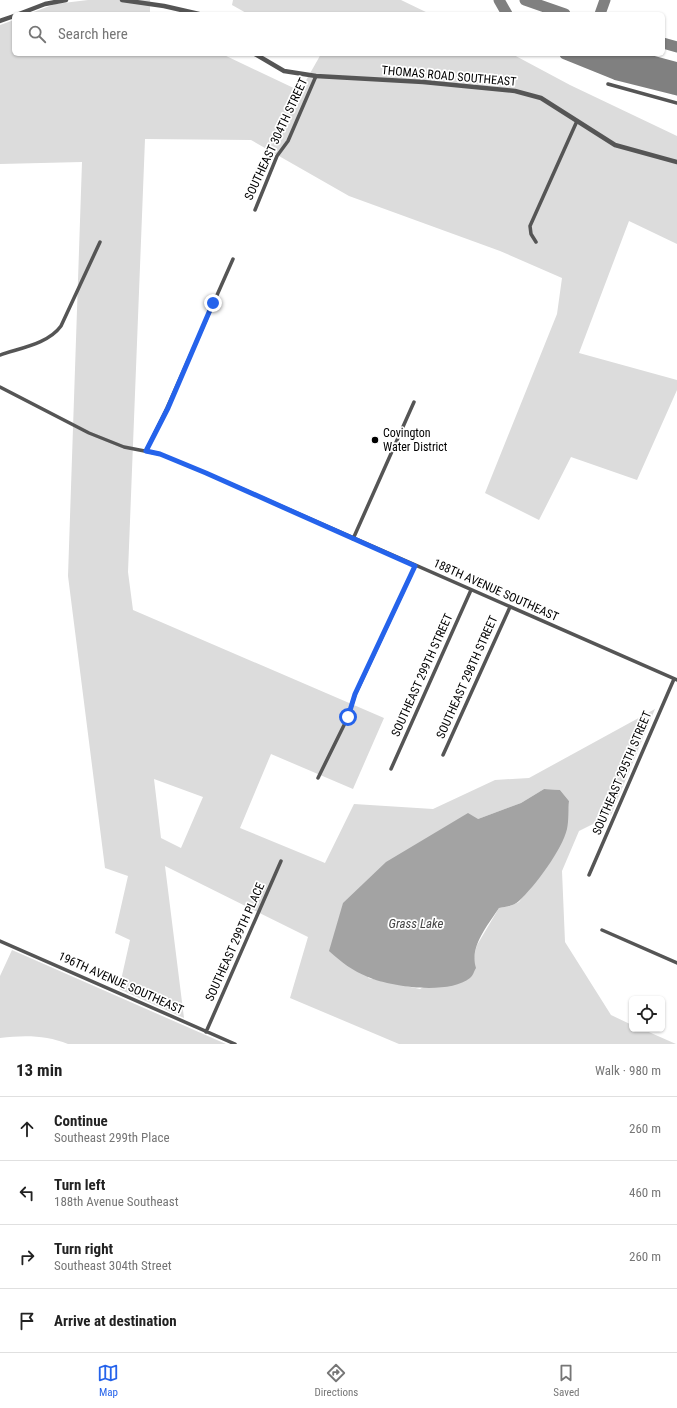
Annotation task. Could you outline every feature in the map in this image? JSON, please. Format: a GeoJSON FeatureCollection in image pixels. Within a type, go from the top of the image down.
{"type":"FeatureCollection","features":[{"type":"Feature","properties":{"kind":"street"},"geometry":{"type":"LineString","coordinates":[[24,12],[45,4],[66,0]]}},
{"type":"Feature","properties":{"kind":"street"},"geometry":{"type":"LineString","coordinates":[[122,0],[164,6],[190,12]]}},
{"type":"Feature","properties":{"kind":"street"},"geometry":{"type":"LineString","coordinates":[[0,21],[12,17]]}},
{"type":"Feature","properties":{"kind":"street","name":"THOMAS ROAD SOUTHEAST"},"geometry":{"type":"LineString","coordinates":[[258,56],[284,72],[316,76],[423,82],[515,91],[541,98],[615,145],[677,162]]}},
{"type":"Feature","properties":{"kind":"street","name":"SOUTHEAST 304TH STREET"},"geometry":{"type":"LineString","coordinates":[[255,210],[277,156],[288,141],[316,76]]}},
{"type":"Feature","properties":{"kind":"street"},"geometry":{"type":"LineString","coordinates":[[608,84],[677,103]]}},
{"type":"Feature","properties":{"kind":"street"},"geometry":{"type":"LineString","coordinates":[[536,242],[531,234],[530,226],[577,121]]}},
{"type":"Feature","properties":{"kind":"street"},"geometry":{"type":"LineString","coordinates":[[0,355],[47,339],[56,332],[61,326],[100,242]]}},
{"type":"Feature","properties":{"kind":"street"},"geometry":{"type":"LineString","coordinates":[[146,451],[168,408],[233,259]]}},
{"type":"Feature","properties":{"kind":"street","name":"188TH AVENUE SOUTHEAST"},"geometry":{"type":"LineString","coordinates":[[0,387],[88,433],[124,447],[160,454],[206,473],[675,679]]}},
{"type":"Feature","properties":{"kind":"street"},"geometry":{"type":"LineString","coordinates":[[353,538],[414,402]]}},
{"type":"Feature","properties":{"kind":"street"},"geometry":{"type":"LineString","coordinates":[[318,778],[348,717],[355,694],[415,566]]}},
{"type":"Feature","properties":{"kind":"street","name":"SOUTHEAST 299TH STREET"},"geometry":{"type":"LineString","coordinates":[[391,768],[471,590]]}},
{"type":"Feature","properties":{"kind":"street","name":"SOUTHEAST 298TH STREET"},"geometry":{"type":"LineString","coordinates":[[443,755],[510,607]]}},
{"type":"Feature","properties":{"kind":"street","name":"SOUTHEAST 295TH STREET"},"geometry":{"type":"LineString","coordinates":[[589,875],[675,679]]}},
{"type":"Feature","properties":{"kind":"street","name":"SOUTHEAST 299TH PLACE"},"geometry":{"type":"LineString","coordinates":[[206,1032],[281,861]]}},
{"type":"Feature","properties":{"kind":"street"},"geometry":{"type":"LineString","coordinates":[[602,930],[677,963]]}},
{"type":"Feature","properties":{"kind":"street","name":"196TH AVENUE SOUTHEAST"},"geometry":{"type":"LineString","coordinates":[[0,941],[235,1044]]}},
{"type":"Feature","properties":{"kind":"shaded area"},"geometry":{"type":"Polygon","coordinates":[[[88,0],[150,0],[150,12],[33,12],[55,4],[88,0]]]}},
{"type":"Feature","properties":{"kind":"shaded area"},"geometry":{"type":"Polygon","coordinates":[[[233,0],[401,0],[426,12],[244,12],[232,5],[233,0]]]}},
{"type":"Feature","properties":{"kind":"shaded area"},"geometry":{"type":"Polygon","coordinates":[[[12,21],[12,56],[226,56],[300,91],[320,56],[516,56],[570,85],[677,136],[677,244],[629,221],[579,353],[677,380],[677,390],[637,480],[571,457],[539,520],[485,493],[557,314],[562,278],[500,251],[349,196],[251,140],[145,139],[128,572],[133,610],[384,718],[353,789],[271,754],[240,828],[325,863],[354,804],[433,809],[495,780],[529,778],[655,709],[611,815],[579,831],[562,871],[565,942],[611,1015],[629,1024],[629,1032],[649,1032],[676,1044],[399,1044],[290,998],[308,937],[165,866],[184,1018],[119,989],[130,940],[115,933],[128,876],[105,868],[68,576],[82,162],[0,164],[0,25],[12,21]],[[154,779],[161,838],[181,848],[203,797],[154,779]],[[544,789],[521,803],[478,819],[368,978],[420,989],[473,959],[477,945],[499,908],[510,906],[519,902],[556,853],[566,829],[569,801],[560,790],[544,789]]]}},
{"type":"Feature","properties":{"kind":"shaded area"},"geometry":{"type":"Polygon","coordinates":[[[12,950],[226,1044],[68,1044],[35,1036],[0,1038],[0,976],[12,950]]]}},
{"type":"Feature","properties":{"kind":"water","name":"Grass Lake"},"geometry":{"type":"Polygon","coordinates":[[[544,789],[560,790],[569,801],[568,826],[564,838],[554,857],[540,877],[519,901],[507,907],[499,908],[477,944],[475,952],[476,968],[470,978],[461,983],[435,988],[420,988],[391,984],[378,981],[357,972],[329,951],[343,903],[386,862],[468,813],[478,819],[521,803],[544,789]]]}},
{"type":"Feature","properties":{"kind":"taxiway"},"geometry":{"type":"LineString","coordinates":[[499,0],[506,12]]}},
{"type":"Feature","properties":{"kind":"taxiway"},"geometry":{"type":"LineString","coordinates":[[525,0],[559,12]]}},
{"type":"Feature","properties":{"kind":"taxiway"},"geometry":{"type":"LineString","coordinates":[[601,12],[605,0]]}},
{"type":"Feature","properties":{"kind":"taxiway"},"geometry":{"type":"LineString","coordinates":[[665,44],[677,47]]}},
{"type":"Feature","properties":{"kind":"taxiway"},"geometry":{"type":"LineString","coordinates":[[570,56],[617,75]]}},
{"type":"Feature","properties":{"kind":"taxiway"},"geometry":{"type":"LineString","coordinates":[[619,61],[617,75],[677,90]]}},
{"type":"Feature","properties":{"kind":"taxiway"},"geometry":{"type":"LineString","coordinates":[[673,89],[677,74]]}},
{"type":"Feature","properties":{"kind":"runway"},"geometry":{"type":"LineString","coordinates":[[599,56],[677,77]]}},
{"type":"Feature","properties":{"kind":"place","name":"Covington Water District"},"geometry":{"type":"Point","coordinates":[375,440]}},
{"type":"Feature","properties":{"kind":"route"},"geometry":{"type":"LineString","coordinates":[[213,303],[168,408],[146,451],[160,454],[206,473],[415,566],[355,694],[348,717]]}}]}
